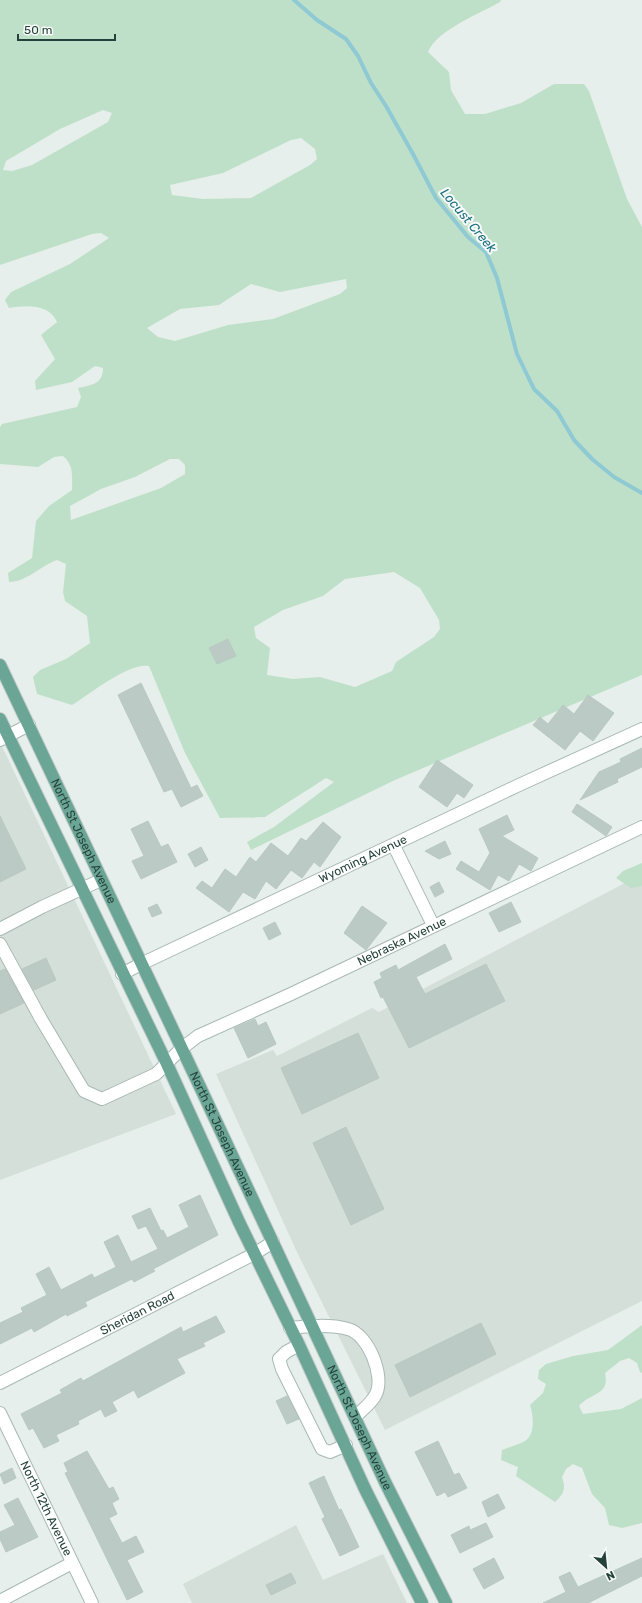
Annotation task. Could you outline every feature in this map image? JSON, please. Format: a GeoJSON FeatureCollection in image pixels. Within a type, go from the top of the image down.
{"type":"FeatureCollection","features":[{"type":"Feature","properties":{"kind":"main road","name":"North St Joseph Avenue"},"geometry":{"type":"LineString","coordinates":[[0,665],[385,1482],[446,1603]]}},
{"type":"Feature","properties":{"kind":"main road","name":"North St Joseph Avenue"},"geometry":{"type":"LineString","coordinates":[[0,719],[4,738],[82,890],[167,1064],[254,1254],[346,1445],[365,1489],[422,1603]]}},
{"type":"Feature","properties":{"kind":"street"},"geometry":{"type":"LineString","coordinates":[[4,738],[29,725]]}},
{"type":"Feature","properties":{"kind":"street","name":"Wyoming Avenue"},"geometry":{"type":"LineString","coordinates":[[122,974],[642,729]]}},
{"type":"Feature","properties":{"kind":"street","name":"Nebraska Avenue"},"geometry":{"type":"LineString","coordinates":[[0,944],[41,1019],[84,1091],[102,1098],[156,1074],[181,1049],[198,1036],[291,994],[433,925],[642,827]]}},
{"type":"Feature","properties":{"kind":"street"},"geometry":{"type":"LineString","coordinates":[[394,846],[433,925]]}},
{"type":"Feature","properties":{"kind":"street"},"geometry":{"type":"LineString","coordinates":[[0,928],[101,880]]}},
{"type":"Feature","properties":{"kind":"street","name":"Sheridan Road"},"geometry":{"type":"LineString","coordinates":[[0,1383],[254,1254],[273,1242]]}},
{"type":"Feature","properties":{"kind":"street"},"geometry":{"type":"LineString","coordinates":[[290,1328],[312,1325],[349,1329],[358,1334],[367,1343],[378,1380],[376,1394],[355,1417]]}},
{"type":"Feature","properties":{"kind":"street"},"geometry":{"type":"LineString","coordinates":[[299,1346],[286,1352],[279,1359],[282,1369],[322,1449],[330,1452],[346,1445]]}},
{"type":"Feature","properties":{"kind":"street","name":"North 12th Avenue"},"geometry":{"type":"LineString","coordinates":[[0,1413],[92,1603]]}},
{"type":"Feature","properties":{"kind":"street"},"geometry":{"type":"LineString","coordinates":[[0,1601],[72,1563]]}},
{"type":"Feature","properties":{"kind":"shaded area"},"geometry":{"type":"Polygon","coordinates":[[[0,742],[176,1114],[0,1180],[0,742]]]}},
{"type":"Feature","properties":{"kind":"shaded area"},"geometry":{"type":"Polygon","coordinates":[[[642,874],[642,1301],[385,1430],[296,1250],[216,1074],[273,1050],[277,1056],[372,1008],[379,1012],[642,874]]]}},
{"type":"Feature","properties":{"kind":"shaded area"},"geometry":{"type":"Polygon","coordinates":[[[296,1525],[323,1580],[383,1554],[407,1603],[192,1603],[183,1584],[296,1525]]]}},
{"type":"Feature","properties":{"kind":"green space"},"geometry":{"type":"Polygon","coordinates":[[[0,0],[501,0],[500,2],[470,17],[449,30],[433,44],[428,52],[449,72],[451,90],[465,114],[485,114],[521,103],[554,84],[584,84],[589,91],[627,199],[642,227],[642,675],[395,780],[251,850],[247,842],[274,827],[334,782],[326,778],[265,817],[220,818],[185,753],[149,666],[141,666],[121,674],[72,705],[37,694],[33,677],[40,670],[66,659],[90,643],[87,616],[65,601],[63,592],[66,564],[57,560],[28,577],[16,581],[9,582],[8,573],[32,558],[36,521],[49,506],[72,490],[72,471],[67,459],[63,456],[54,457],[38,467],[0,464],[0,427],[2,424],[77,407],[81,397],[78,388],[92,385],[99,381],[103,368],[95,366],[72,382],[36,390],[35,381],[55,359],[41,335],[57,322],[49,312],[43,309],[30,306],[9,308],[5,300],[11,292],[70,264],[109,238],[101,233],[92,234],[0,265],[0,0]],[[103,110],[60,129],[6,161],[3,170],[12,171],[32,165],[108,122],[112,113],[103,110]],[[301,138],[291,140],[223,173],[170,185],[172,195],[203,199],[251,198],[310,165],[317,159],[315,149],[301,138]],[[346,279],[280,292],[251,284],[219,305],[180,309],[147,328],[158,337],[175,341],[228,325],[273,319],[340,294],[347,288],[346,279]],[[170,459],[135,477],[101,489],[70,506],[71,520],[161,488],[185,474],[185,465],[179,459],[170,459]],[[394,572],[345,579],[323,596],[283,610],[254,627],[256,638],[270,648],[267,675],[293,679],[320,677],[355,687],[392,671],[396,662],[434,637],[440,629],[439,620],[420,588],[394,572]]]}},
{"type":"Feature","properties":{"kind":"green space"},"geometry":{"type":"Polygon","coordinates":[[[642,863],[642,886],[631,888],[616,878],[623,871],[642,863]]]}},
{"type":"Feature","properties":{"kind":"green space"},"geometry":{"type":"Polygon","coordinates":[[[642,1325],[642,1373],[640,1372],[637,1363],[629,1358],[620,1361],[605,1373],[605,1386],[602,1390],[579,1406],[583,1414],[621,1409],[642,1398],[642,1523],[622,1528],[609,1525],[605,1508],[592,1494],[582,1468],[573,1464],[566,1469],[562,1477],[564,1485],[563,1491],[555,1502],[516,1476],[518,1467],[501,1460],[502,1450],[525,1441],[531,1434],[533,1418],[530,1405],[543,1393],[546,1384],[538,1379],[539,1370],[546,1364],[573,1356],[608,1350],[642,1325]]]}},
{"type":"Feature","properties":{"kind":"building"},"geometry":{"type":"Polygon","coordinates":[[[228,639],[236,656],[217,664],[209,648],[228,639]]]}},
{"type":"Feature","properties":{"kind":"building"},"geometry":{"type":"Polygon","coordinates":[[[141,683],[191,788],[197,785],[203,796],[181,807],[172,789],[164,792],[118,695],[141,683]]]}},
{"type":"Feature","properties":{"kind":"building"},"geometry":{"type":"Polygon","coordinates":[[[588,695],[614,713],[593,741],[580,731],[565,750],[533,725],[540,717],[548,724],[563,705],[574,714],[588,695]]]}},
{"type":"Feature","properties":{"kind":"building"},"geometry":{"type":"Polygon","coordinates":[[[642,748],[642,767],[617,779],[618,782],[580,800],[599,772],[621,762],[620,759],[642,748]]]}},
{"type":"Feature","properties":{"kind":"building"},"geometry":{"type":"Polygon","coordinates":[[[437,760],[473,785],[464,798],[457,793],[447,807],[419,787],[437,760]]]}},
{"type":"Feature","properties":{"kind":"building"},"geometry":{"type":"Polygon","coordinates":[[[577,804],[612,827],[606,836],[572,812],[577,804]]]}},
{"type":"Feature","properties":{"kind":"building"},"geometry":{"type":"Polygon","coordinates":[[[507,815],[514,830],[502,836],[538,858],[531,871],[519,864],[509,881],[498,875],[490,890],[456,869],[461,861],[479,872],[490,853],[479,829],[507,815]]]}},
{"type":"Feature","properties":{"kind":"building"},"geometry":{"type":"Polygon","coordinates":[[[0,816],[26,869],[0,882],[0,816]]]}},
{"type":"Feature","properties":{"kind":"building"},"geometry":{"type":"Polygon","coordinates":[[[148,821],[161,847],[168,844],[177,862],[141,879],[132,861],[144,856],[131,829],[148,821]]]}},
{"type":"Feature","properties":{"kind":"building"},"geometry":{"type":"Polygon","coordinates":[[[323,822],[341,837],[320,867],[314,862],[302,878],[291,870],[276,889],[266,881],[255,899],[243,892],[229,912],[196,888],[202,881],[212,888],[225,869],[236,877],[250,857],[256,862],[271,843],[288,856],[301,838],[306,841],[323,822]]]}},
{"type":"Feature","properties":{"kind":"building"},"geometry":{"type":"Polygon","coordinates":[[[445,841],[451,854],[439,859],[425,851],[445,841]]]}},
{"type":"Feature","properties":{"kind":"building"},"geometry":{"type":"Polygon","coordinates":[[[201,847],[208,860],[195,867],[188,854],[201,847]]]}},
{"type":"Feature","properties":{"kind":"building"},"geometry":{"type":"Polygon","coordinates":[[[439,882],[444,892],[435,897],[430,887],[439,882]]]}},
{"type":"Feature","properties":{"kind":"building"},"geometry":{"type":"Polygon","coordinates":[[[511,902],[521,922],[499,932],[489,913],[511,902]]]}},
{"type":"Feature","properties":{"kind":"building"},"geometry":{"type":"Polygon","coordinates":[[[157,904],[162,913],[152,917],[148,908],[157,904]]]}},
{"type":"Feature","properties":{"kind":"building"},"geometry":{"type":"Polygon","coordinates":[[[362,906],[387,923],[366,950],[344,933],[362,906]]]}},
{"type":"Feature","properties":{"kind":"building"},"geometry":{"type":"Polygon","coordinates":[[[275,922],[281,934],[269,940],[263,928],[275,922]]]}},
{"type":"Feature","properties":{"kind":"building"},"geometry":{"type":"Polygon","coordinates":[[[445,944],[452,959],[416,977],[425,994],[486,964],[505,1001],[409,1048],[383,997],[381,998],[374,982],[382,978],[380,973],[396,965],[398,970],[445,944]]]}},
{"type":"Feature","properties":{"kind":"building"},"geometry":{"type":"Polygon","coordinates":[[[46,958],[56,980],[34,990],[22,969],[46,958]]]}},
{"type":"Feature","properties":{"kind":"building"},"geometry":{"type":"Polygon","coordinates":[[[5,969],[24,1003],[0,1014],[0,971],[5,969]]]}},
{"type":"Feature","properties":{"kind":"building"},"geometry":{"type":"Polygon","coordinates":[[[255,1019],[258,1026],[266,1022],[276,1044],[248,1058],[234,1028],[255,1019]]]}},
{"type":"Feature","properties":{"kind":"building"},"geometry":{"type":"Polygon","coordinates":[[[358,1033],[379,1078],[302,1114],[281,1068],[358,1033]]]}},
{"type":"Feature","properties":{"kind":"building"},"geometry":{"type":"Polygon","coordinates":[[[346,1127],[384,1209],[351,1225],[313,1143],[346,1127]]]}},
{"type":"Feature","properties":{"kind":"building"},"geometry":{"type":"Polygon","coordinates":[[[200,1195],[218,1235],[153,1269],[155,1271],[134,1282],[132,1279],[85,1302],[87,1306],[67,1316],[66,1314],[34,1332],[32,1328],[0,1344],[0,1323],[23,1312],[21,1308],[47,1295],[36,1274],[49,1267],[61,1290],[92,1274],[94,1278],[116,1267],[104,1242],[118,1235],[131,1262],[158,1249],[146,1226],[138,1229],[132,1216],[150,1208],[161,1231],[163,1230],[167,1238],[189,1227],[179,1205],[200,1195]]]}},
{"type":"Feature","properties":{"kind":"building"},"geometry":{"type":"Polygon","coordinates":[[[216,1316],[225,1332],[203,1343],[205,1346],[177,1359],[185,1373],[138,1398],[134,1390],[112,1402],[117,1411],[105,1417],[101,1409],[78,1421],[79,1424],[56,1435],[59,1441],[44,1448],[33,1428],[29,1430],[21,1414],[62,1393],[60,1390],[81,1378],[83,1381],[181,1327],[183,1332],[216,1316]]]}},
{"type":"Feature","properties":{"kind":"building"},"geometry":{"type":"Polygon","coordinates":[[[481,1323],[496,1354],[410,1397],[395,1365],[481,1323]]]}},
{"type":"Feature","properties":{"kind":"building"},"geometry":{"type":"Polygon","coordinates":[[[287,1396],[299,1419],[287,1424],[276,1401],[287,1396]]]}},
{"type":"Feature","properties":{"kind":"building"},"geometry":{"type":"Polygon","coordinates":[[[438,1441],[454,1475],[459,1473],[467,1488],[448,1497],[445,1492],[437,1496],[415,1452],[438,1441]]]}},
{"type":"Feature","properties":{"kind":"building"},"geometry":{"type":"Polygon","coordinates":[[[87,1451],[109,1489],[113,1487],[119,1499],[112,1503],[117,1514],[109,1518],[122,1543],[136,1536],[144,1552],[127,1560],[143,1592],[127,1600],[65,1473],[68,1472],[64,1463],[87,1451]]]}},
{"type":"Feature","properties":{"kind":"building"},"geometry":{"type":"Polygon","coordinates":[[[12,1468],[16,1478],[4,1484],[0,1474],[12,1468]]]}},
{"type":"Feature","properties":{"kind":"building"},"geometry":{"type":"Polygon","coordinates":[[[324,1476],[339,1510],[341,1509],[359,1547],[340,1556],[322,1519],[325,1517],[309,1483],[324,1476]]]}},
{"type":"Feature","properties":{"kind":"building"},"geometry":{"type":"Polygon","coordinates":[[[498,1494],[505,1508],[488,1517],[482,1502],[498,1494]]]}},
{"type":"Feature","properties":{"kind":"building"},"geometry":{"type":"Polygon","coordinates":[[[18,1498],[38,1537],[6,1552],[0,1539],[0,1532],[15,1525],[4,1505],[18,1498]]]}},
{"type":"Feature","properties":{"kind":"building"},"geometry":{"type":"Polygon","coordinates":[[[486,1523],[493,1537],[460,1553],[451,1535],[469,1526],[470,1530],[486,1523]]]}},
{"type":"Feature","properties":{"kind":"building"},"geometry":{"type":"Polygon","coordinates":[[[494,1558],[504,1578],[484,1589],[473,1569],[494,1558]]]}},
{"type":"Feature","properties":{"kind":"building"},"geometry":{"type":"Polygon","coordinates":[[[642,1558],[642,1576],[588,1603],[543,1603],[566,1592],[559,1577],[570,1572],[578,1587],[642,1558]]]}},
{"type":"Feature","properties":{"kind":"building"},"geometry":{"type":"Polygon","coordinates":[[[291,1573],[296,1583],[271,1595],[266,1585],[291,1573]]]}},
{"type":"Feature","properties":{"kind":"waterway","name":"Locust Creek"},"geometry":{"type":"LineString","coordinates":[[294,0],[317,20],[346,39],[358,56],[371,83],[386,106],[436,198],[468,237],[486,252],[497,278],[517,354],[534,389],[557,411],[574,440],[592,459],[614,477],[642,493]]}}]}
